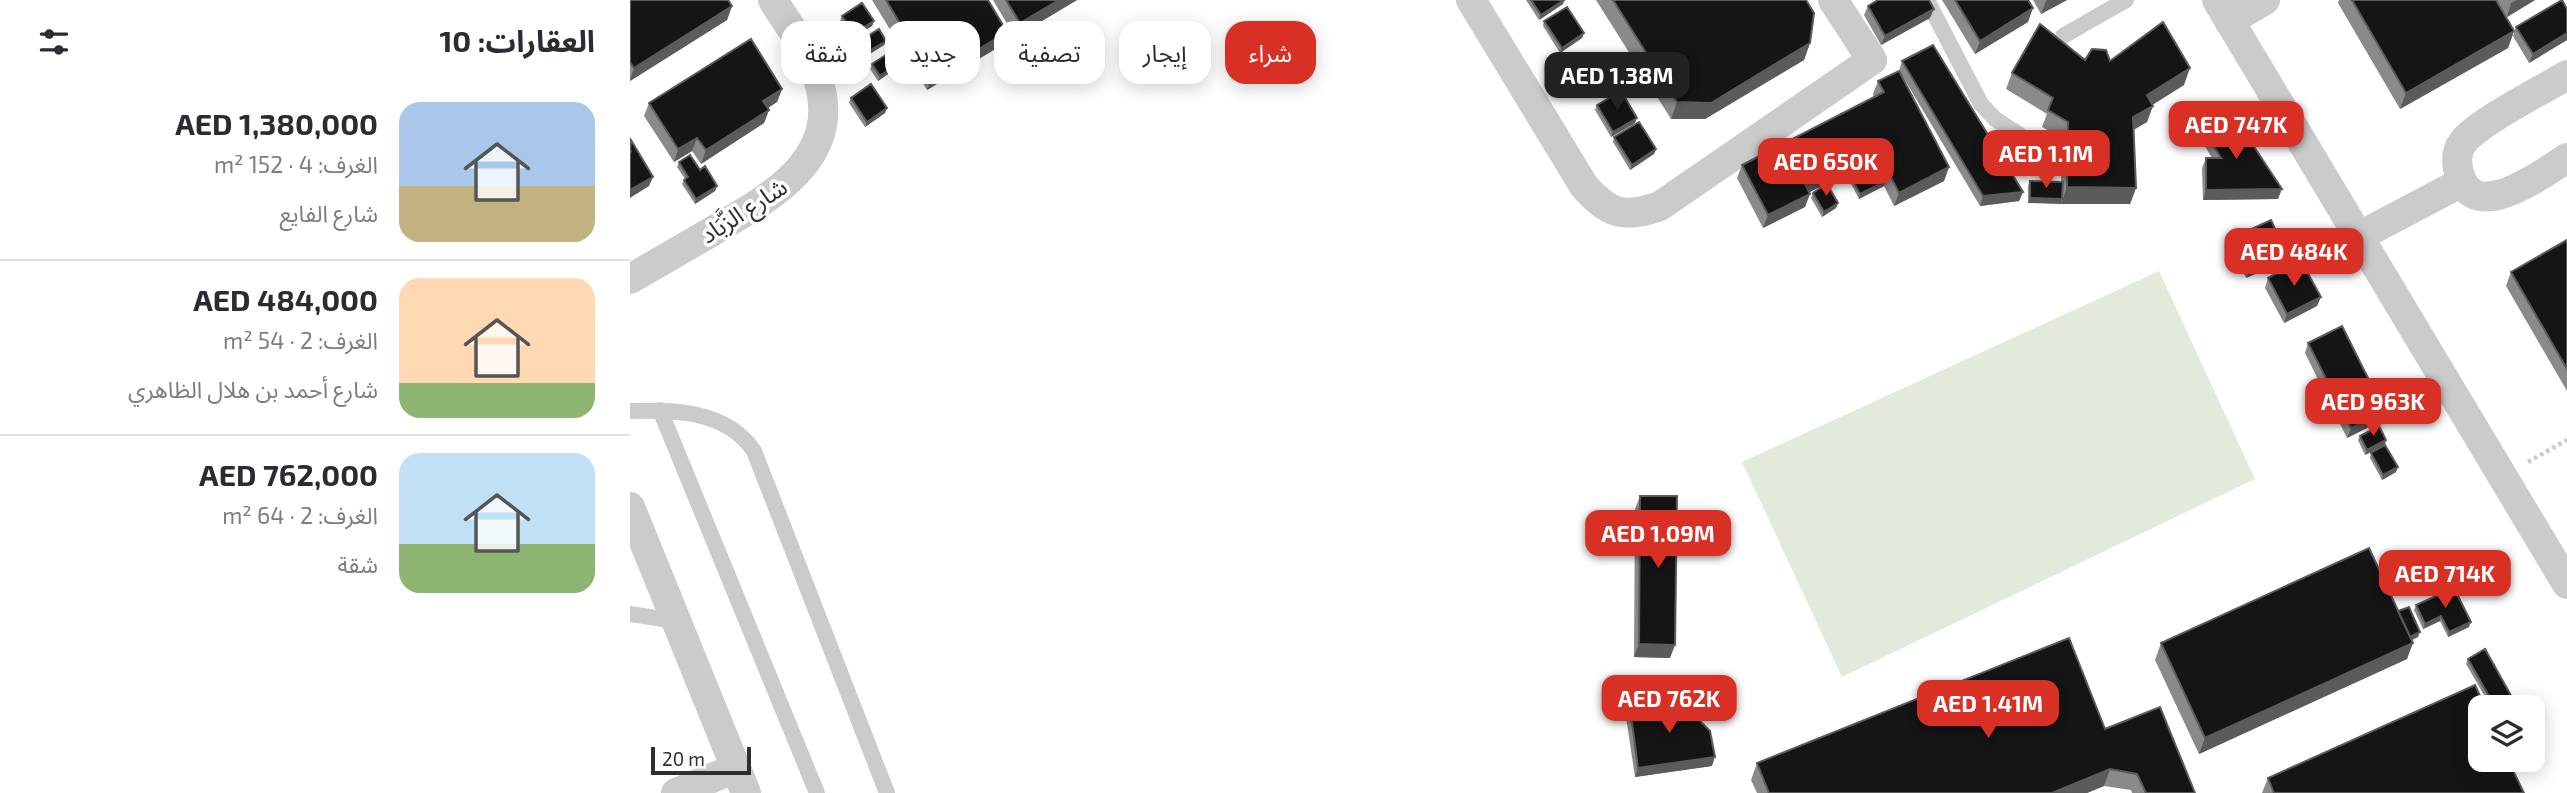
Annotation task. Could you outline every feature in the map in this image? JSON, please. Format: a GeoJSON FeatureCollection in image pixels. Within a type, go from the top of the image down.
{"type":"FeatureCollection","features":[{"type":"Feature","properties":{"kind":"street","name":"شارع الزَّبَاد"},"geometry":{"type":"LineString","coordinates":[[630,279],[767,199],[793,178],[811,156],[821,132],[822,105],[818,79],[773,0]]}},
{"type":"Feature","properties":{"kind":"street"},"geometry":{"type":"LineString","coordinates":[[1471,0],[1584,186],[1601,205],[1619,213],[1639,214],[1660,206],[1872,60],[1833,0]]}},
{"type":"Feature","properties":{"kind":"street"},"geometry":{"type":"LineString","coordinates":[[2265,0],[2223,10],[2567,584]]}},
{"type":"Feature","properties":{"kind":"street"},"geometry":{"type":"LineString","coordinates":[[2567,75],[2465,139],[2458,149],[2457,160],[2462,182],[2479,194],[2500,196],[2567,159]]}},
{"type":"Feature","properties":{"kind":"street"},"geometry":{"type":"LineString","coordinates":[[2358,237],[2462,182]]}},
{"type":"Feature","properties":{"kind":"street"},"geometry":{"type":"LineString","coordinates":[[633,525],[676,621],[741,780],[676,793]]}},
{"type":"Feature","properties":{"kind":"lane"},"geometry":{"type":"LineString","coordinates":[[1927,0],[1981,104],[1995,118],[2038,146]]}},
{"type":"Feature","properties":{"kind":"lane"},"geometry":{"type":"LineString","coordinates":[[2063,36],[2126,0]]}},
{"type":"Feature","properties":{"kind":"lane"},"geometry":{"type":"LineString","coordinates":[[660,410],[817,793]]}},
{"type":"Feature","properties":{"kind":"lane"},"geometry":{"type":"LineString","coordinates":[[630,411],[660,410],[716,420],[734,428],[754,452],[887,793]]}},
{"type":"Feature","properties":{"kind":"lane"},"geometry":{"type":"LineString","coordinates":[[630,614],[676,621]]}},
{"type":"Feature","properties":{"kind":"path"},"geometry":{"type":"LineString","coordinates":[[2502,477],[2567,440]]}},
{"type":"Feature","properties":{"kind":"shaded area"},"geometry":{"type":"Polygon","coordinates":[[[2159,271],[2255,479],[1842,677],[1742,462],[2159,271]]]}},
{"type":"Feature","properties":{"kind":"building"},"geometry":{"type":"Polygon","coordinates":[[[630,0],[728,0],[732,6],[634,68],[630,62],[630,0]]]}},
{"type":"Feature","properties":{"kind":"building"},"geometry":{"type":"Polygon","coordinates":[[[886,0],[988,0],[1000,21],[994,21],[994,40],[980,48],[980,21],[899,21],[886,0]]]}},
{"type":"Feature","properties":{"kind":"building"},"geometry":{"type":"Polygon","coordinates":[[[1006,0],[1059,0],[1023,21],[1019,21],[1006,0]]]}},
{"type":"Feature","properties":{"kind":"building"},"geometry":{"type":"Polygon","coordinates":[[[1531,0],[1564,0],[1541,15],[1531,0]]]}},
{"type":"Feature","properties":{"kind":"building"},"geometry":{"type":"Polygon","coordinates":[[[1613,0],[1806,0],[1814,13],[1810,43],[1711,103],[1677,102],[1613,0]]]}},
{"type":"Feature","properties":{"kind":"building"},"geometry":{"type":"Polygon","coordinates":[[[1878,0],[1929,0],[1934,9],[1885,36],[1868,6],[1878,0]]]}},
{"type":"Feature","properties":{"kind":"building"},"geometry":{"type":"Polygon","coordinates":[[[1955,0],[2028,0],[2033,8],[1980,41],[1955,0]]]}},
{"type":"Feature","properties":{"kind":"building"},"geometry":{"type":"Polygon","coordinates":[[[2352,0],[2496,0],[2514,31],[2406,93],[2352,0]]]}},
{"type":"Feature","properties":{"kind":"building"},"geometry":{"type":"Polygon","coordinates":[[[2562,0],[2567,9],[2567,33],[2533,54],[2516,27],[2562,0]]]}},
{"type":"Feature","properties":{"kind":"building"},"geometry":{"type":"Polygon","coordinates":[[[862,3],[874,21],[846,21],[842,16],[862,3]]]}},
{"type":"Feature","properties":{"kind":"building"},"geometry":{"type":"Polygon","coordinates":[[[1567,7],[1584,33],[1562,48],[1544,21],[1567,7]]]}},
{"type":"Feature","properties":{"kind":"building"},"geometry":{"type":"Polygon","coordinates":[[[2163,22],[2190,68],[2147,95],[2153,106],[2133,117],[2136,188],[2067,187],[2068,122],[2048,110],[2053,98],[2012,73],[2040,24],[2085,60],[2092,49],[2106,50],[2110,61],[2163,22]]]}},
{"type":"Feature","properties":{"kind":"building"},"geometry":{"type":"Polygon","coordinates":[[[879,29],[885,42],[871,50],[871,34],[879,29]]]}},
{"type":"Feature","properties":{"kind":"building"},"geometry":{"type":"Polygon","coordinates":[[[751,39],[782,89],[763,101],[769,110],[706,150],[697,138],[678,149],[649,103],[751,39]]]}},
{"type":"Feature","properties":{"kind":"building"},"geometry":{"type":"Polygon","coordinates":[[[1933,45],[2023,192],[1983,196],[1902,61],[1933,45]]]}},
{"type":"Feature","properties":{"kind":"building"},"geometry":{"type":"Polygon","coordinates":[[[885,56],[885,73],[880,76],[872,64],[885,56]]]}},
{"type":"Feature","properties":{"kind":"building"},"geometry":{"type":"Polygon","coordinates":[[[1899,71],[1949,167],[1899,193],[1876,147],[1805,184],[1810,194],[1768,215],[1742,165],[1884,92],[1878,81],[1899,71]]]}},
{"type":"Feature","properties":{"kind":"building"},"geometry":{"type":"Polygon","coordinates":[[[871,84],[887,108],[867,122],[851,98],[871,84]]]}},
{"type":"Feature","properties":{"kind":"building"},"geometry":{"type":"Polygon","coordinates":[[[1621,91],[1637,118],[1613,132],[1597,105],[1621,91]]]}},
{"type":"Feature","properties":{"kind":"building"},"geometry":{"type":"Polygon","coordinates":[[[2233,115],[2282,189],[2206,190],[2206,158],[2221,158],[2206,133],[2233,115]]]}},
{"type":"Feature","properties":{"kind":"building"},"geometry":{"type":"Polygon","coordinates":[[[1639,122],[1656,149],[1632,165],[1614,137],[1639,122]]]}},
{"type":"Feature","properties":{"kind":"building"},"geometry":{"type":"Polygon","coordinates":[[[631,140],[653,177],[630,190],[630,150],[631,140]]]}},
{"type":"Feature","properties":{"kind":"building"},"geometry":{"type":"Polygon","coordinates":[[[690,155],[700,170],[705,166],[717,186],[696,199],[684,180],[688,177],[679,162],[690,155]]]}},
{"type":"Feature","properties":{"kind":"building"},"geometry":{"type":"Polygon","coordinates":[[[1872,156],[1886,181],[1860,194],[1847,169],[1872,156]]]}},
{"type":"Feature","properties":{"kind":"building"},"geometry":{"type":"Polygon","coordinates":[[[2030,181],[2063,182],[2062,199],[2030,198],[2030,181]]]}},
{"type":"Feature","properties":{"kind":"building"},"geometry":{"type":"Polygon","coordinates":[[[1827,184],[1838,203],[1824,212],[1813,193],[1827,184]]]}},
{"type":"Feature","properties":{"kind":"building"},"geometry":{"type":"Polygon","coordinates":[[[2271,220],[2286,253],[2250,269],[2234,237],[2271,220]]]}},
{"type":"Feature","properties":{"kind":"building"},"geometry":{"type":"Polygon","coordinates":[[[2567,240],[2567,369],[2511,272],[2567,240]]]}},
{"type":"Feature","properties":{"kind":"building"},"geometry":{"type":"Polygon","coordinates":[[[2301,261],[2321,297],[2287,314],[2268,278],[2301,261]]]}},
{"type":"Feature","properties":{"kind":"building"},"geometry":{"type":"Polygon","coordinates":[[[2342,326],[2385,412],[2351,428],[2308,343],[2342,326]]]}},
{"type":"Feature","properties":{"kind":"building"},"geometry":{"type":"Polygon","coordinates":[[[2379,426],[2386,440],[2367,450],[2360,436],[2379,426]]]}},
{"type":"Feature","properties":{"kind":"building"},"geometry":{"type":"Polygon","coordinates":[[[2385,445],[2398,467],[2383,475],[2371,453],[2385,445]]]}},
{"type":"Feature","properties":{"kind":"building"},"geometry":{"type":"Polygon","coordinates":[[[1640,496],[1677,496],[1675,645],[1639,644],[1640,496]]]}},
{"type":"Feature","properties":{"kind":"building"},"geometry":{"type":"Polygon","coordinates":[[[2369,548],[2413,643],[2205,738],[2161,643],[2369,548]]]}},
{"type":"Feature","properties":{"kind":"building"},"geometry":{"type":"Polygon","coordinates":[[[2454,588],[2471,622],[2449,632],[2441,616],[2425,624],[2416,605],[2454,588]]]}},
{"type":"Feature","properties":{"kind":"building"},"geometry":{"type":"Polygon","coordinates":[[[2409,607],[2420,632],[2410,637],[2398,611],[2409,607]]]}},
{"type":"Feature","properties":{"kind":"building"},"geometry":{"type":"Polygon","coordinates":[[[2069,638],[2105,729],[2160,707],[2195,793],[2146,793],[2137,774],[2110,769],[2052,793],[1769,793],[1757,763],[2069,638]]]}},
{"type":"Feature","properties":{"kind":"building"},"geometry":{"type":"Polygon","coordinates":[[[2485,649],[2511,695],[2488,695],[2468,659],[2485,649]]]}},
{"type":"Feature","properties":{"kind":"building"},"geometry":{"type":"Polygon","coordinates":[[[2475,685],[2480,695],[2468,695],[2468,772],[2514,772],[2524,793],[2274,793],[2268,778],[2475,685]]]}},
{"type":"Feature","properties":{"kind":"building"},"geometry":{"type":"Polygon","coordinates":[[[1679,700],[1710,731],[1715,757],[1638,768],[1630,707],[1679,700]]]}}]}
